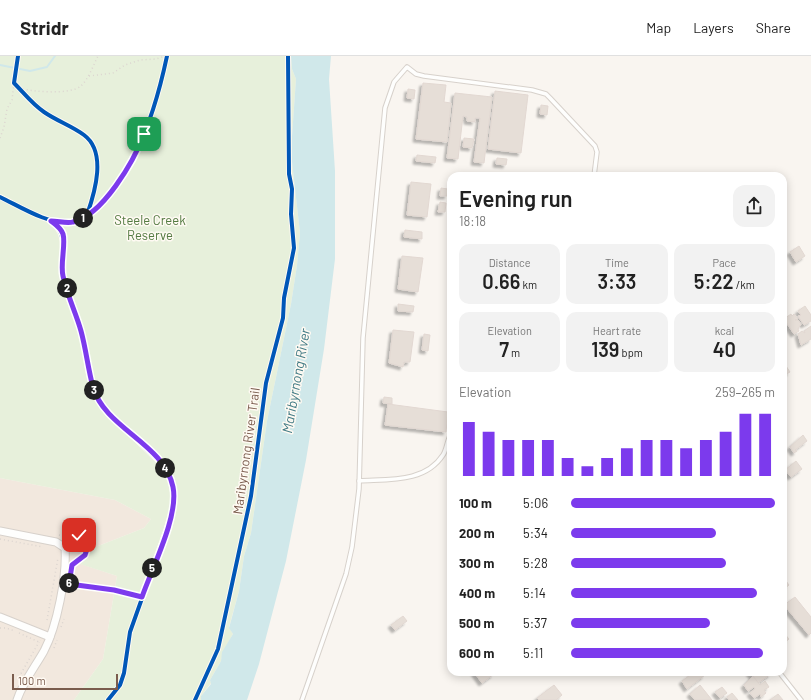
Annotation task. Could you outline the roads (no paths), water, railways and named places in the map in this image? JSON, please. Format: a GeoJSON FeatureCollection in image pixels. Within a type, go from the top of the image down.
{"type":"FeatureCollection","features":[{"type":"Feature","properties":{"kind":"street"},"geometry":{"type":"LineString","coordinates":[[0,531],[56,542],[65,548],[60,599],[56,619],[46,636],[17,700]]}},
{"type":"Feature","properties":{"kind":"street"},"geometry":{"type":"LineString","coordinates":[[0,617],[46,636]]}},
{"type":"Feature","properties":{"kind":"lane"},"geometry":{"type":"LineString","coordinates":[[302,700],[346,574],[352,547],[359,481],[363,338],[381,150],[387,103],[394,82],[407,67],[416,74],[424,76],[532,90],[546,94],[595,146],[597,152],[594,172]]}},
{"type":"Feature","properties":{"kind":"lane"},"geometry":{"type":"LineString","coordinates":[[359,481],[409,477],[420,474],[441,457],[447,443]]}},
{"type":"Feature","properties":{"kind":"lane"},"geometry":{"type":"LineString","coordinates":[[782,676],[801,700]]}},
{"type":"Feature","properties":{"kind":"water","name":"Maribyrnong River"},"geometry":{"type":"Polygon","coordinates":[[[291,56],[331,56],[329,79],[335,171],[335,259],[324,349],[306,460],[286,561],[259,664],[247,700],[201,700],[201,696],[211,684],[210,680],[221,661],[222,652],[233,634],[229,628],[239,591],[244,556],[251,533],[267,421],[291,304],[297,265],[300,233],[292,162],[292,136],[296,79],[292,69],[291,56]]]}},
{"type":"Feature","properties":{"kind":"waterway"},"geometry":{"type":"LineString","coordinates":[[0,65],[30,71],[47,67],[55,56]]}},
{"type":"Feature","properties":{"kind":"park label","name":"Steele Creek Reserve"},"geometry":{"type":"Point","coordinates":[150,228]}}]}
